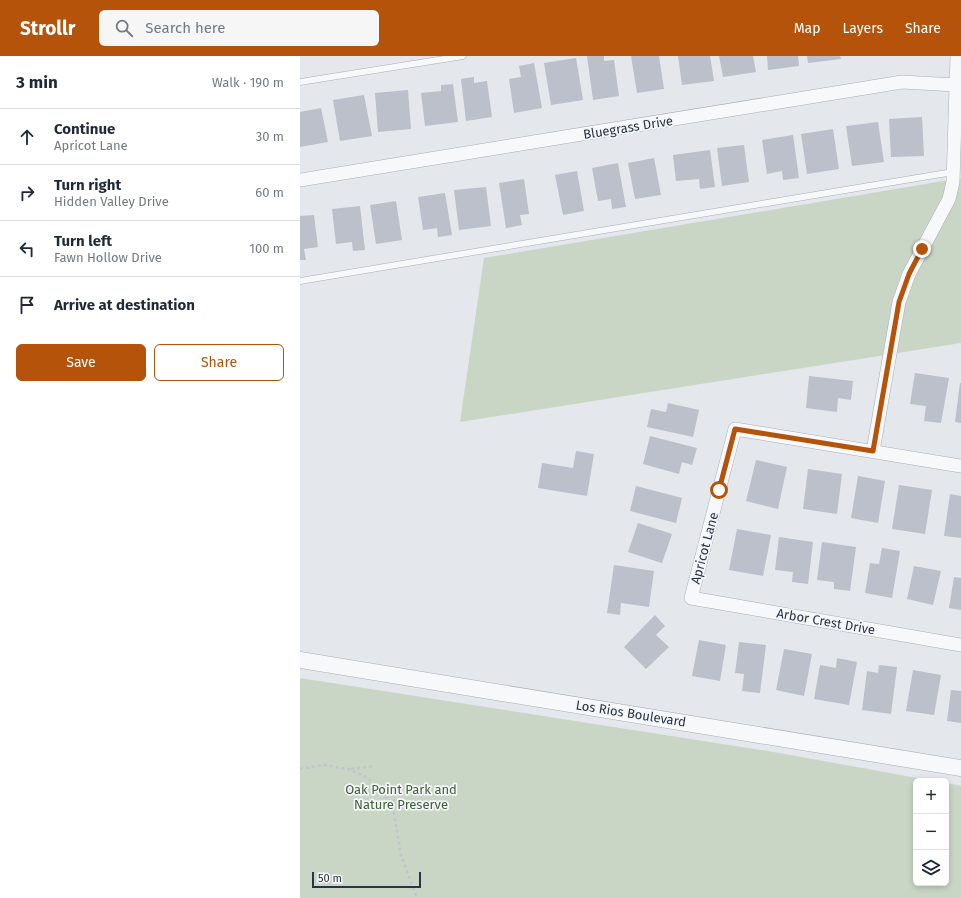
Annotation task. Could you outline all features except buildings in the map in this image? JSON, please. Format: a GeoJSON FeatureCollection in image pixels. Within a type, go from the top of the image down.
{"type":"FeatureCollection","features":[{"type":"Feature","properties":{"kind":"street"},"geometry":{"type":"LineString","coordinates":[[957,56],[952,172],[953,182],[949,199],[909,274],[899,302],[873,451],[961,466]]}},
{"type":"Feature","properties":{"kind":"street","name":"Bluegrass Drive"},"geometry":{"type":"LineString","coordinates":[[300,180],[902,82],[956,84]]}},
{"type":"Feature","properties":{"kind":"street","name":"Apricot Lane"},"geometry":{"type":"LineString","coordinates":[[691,598],[735,429],[873,451]]}},
{"type":"Feature","properties":{"kind":"street","name":"Arbor Crest Drive"},"geometry":{"type":"LineString","coordinates":[[691,598],[961,645]]}},
{"type":"Feature","properties":{"kind":"street","name":"Los Rios Boulevard"},"geometry":{"type":"LineString","coordinates":[[300,660],[961,768]]}},
{"type":"Feature","properties":{"kind":"lane"},"geometry":{"type":"LineString","coordinates":[[300,82],[463,56]]}},
{"type":"Feature","properties":{"kind":"lane"},"geometry":{"type":"LineString","coordinates":[[300,281],[952,172]]}},
{"type":"Feature","properties":{"kind":"path"},"geometry":{"type":"LineString","coordinates":[[301,768],[323,765],[358,772],[374,783],[393,808]]}},
{"type":"Feature","properties":{"kind":"path"},"geometry":{"type":"LineString","coordinates":[[348,769],[374,766]]}},
{"type":"Feature","properties":{"kind":"path"},"geometry":{"type":"LineString","coordinates":[[395,787],[393,808],[401,855],[417,898]]}},
{"type":"Feature","properties":{"kind":"green space"},"geometry":{"type":"Polygon","coordinates":[[[961,178],[961,343],[460,422],[484,258],[961,178]]]}},
{"type":"Feature","properties":{"kind":"green space","name":"Oak Point Park and Nature Preserve"},"geometry":{"type":"Polygon","coordinates":[[[300,678],[768,751],[917,778],[913,778],[913,886],[949,886],[949,784],[961,786],[961,898],[300,898],[300,678]]]}},
{"type":"Feature","properties":{"kind":"route"},"geometry":{"type":"LineString","coordinates":[[719,490],[735,429],[873,451],[899,302],[909,274],[922,249]]}}]}
